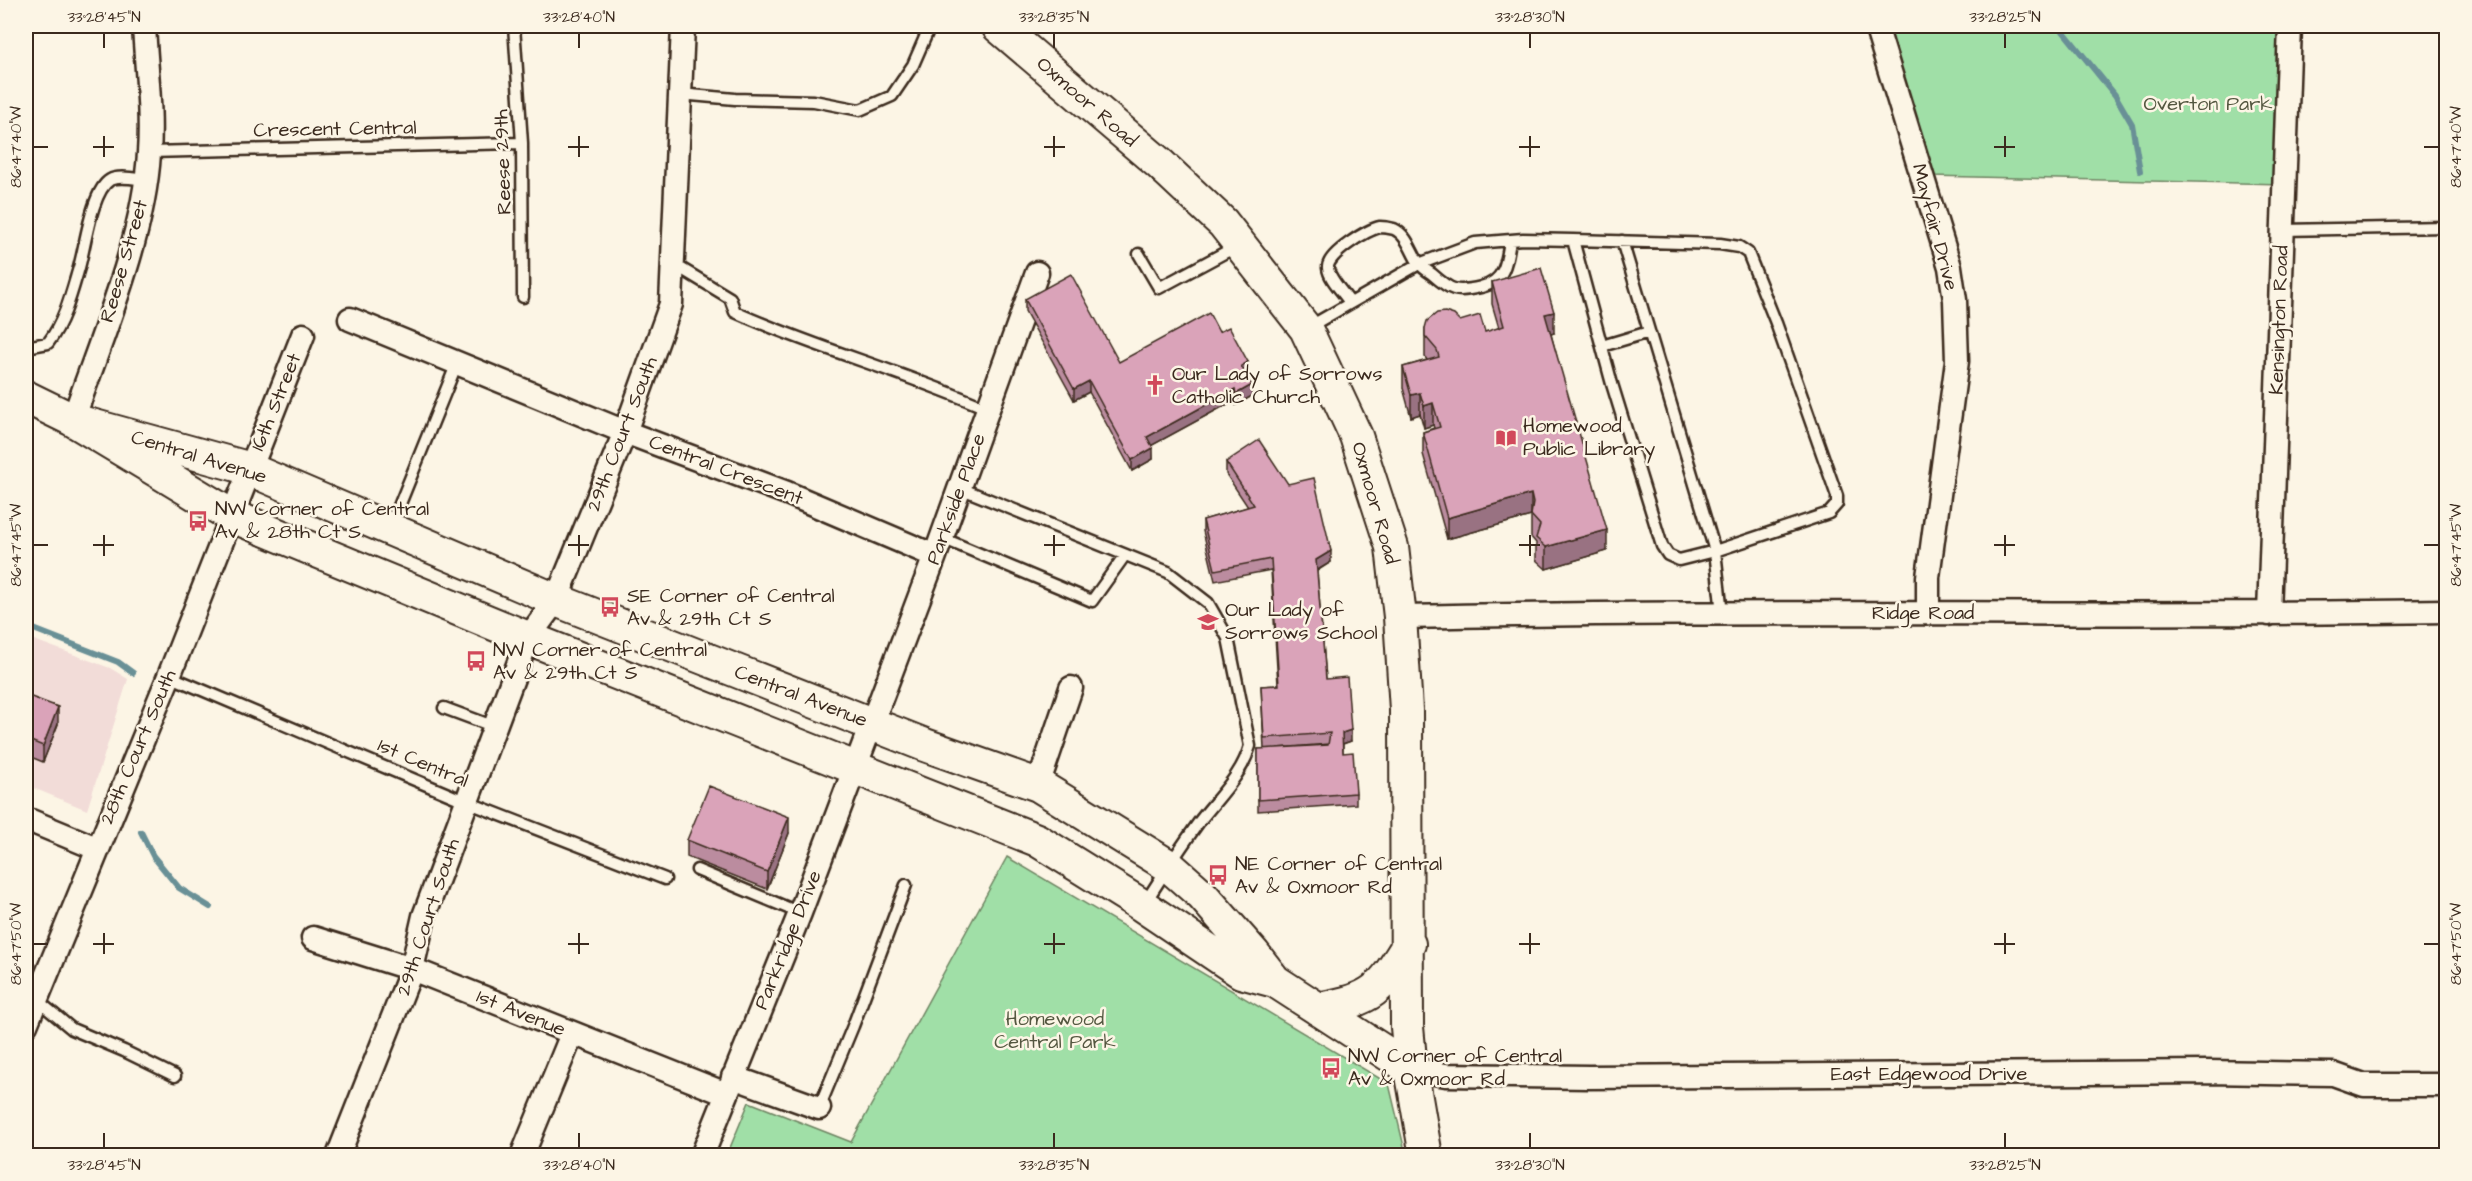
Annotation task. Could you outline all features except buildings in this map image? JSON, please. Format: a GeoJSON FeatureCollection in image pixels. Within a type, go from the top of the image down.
{"type":"FeatureCollection","features":[{"type":"Feature","properties":{"kind":"main road","name":"Oxmoor Road"},"geometry":{"type":"LineString","coordinates":[[998,26],[1160,164],[1223,223],[1306,329],[1356,436],[1392,547],[1400,617],[1406,710],[1409,944],[1407,1027],[1411,1069],[1426,1155]]}},
{"type":"Feature","properties":{"kind":"main road","name":"Central Avenue"},"geometry":{"type":"LineString","coordinates":[[26,397],[73,420],[232,516],[528,638],[1037,840],[1143,906],[1241,972],[1275,981],[1411,1069]]}},
{"type":"Feature","properties":{"kind":"main road","name":"Central Avenue"},"geometry":{"type":"LineString","coordinates":[[73,420],[249,469],[556,600],[925,745],[1038,785],[1168,866],[1202,895],[1275,981]]}},
{"type":"Feature","properties":{"kind":"main road"},"geometry":{"type":"LineString","coordinates":[[1318,1009],[1351,1003],[1373,992],[1393,970],[1409,944]]}},
{"type":"Feature","properties":{"kind":"street","name":"Reese Street"},"geometry":{"type":"LineString","coordinates":[[73,420],[137,227],[146,180],[149,152],[144,26]]}},
{"type":"Feature","properties":{"kind":"street","name":"29th Court South"},"geometry":{"type":"LineString","coordinates":[[338,1155],[412,969],[424,916],[528,638],[556,600],[625,432],[671,304],[683,26]]}},
{"type":"Feature","properties":{"kind":"street","name":"Mayfair Drive"},"geometry":{"type":"LineString","coordinates":[[1876,26],[1950,267],[1955,300],[1957,361],[1928,577],[1928,613]]}},
{"type":"Feature","properties":{"kind":"street","name":"Kensington Road"},"geometry":{"type":"LineString","coordinates":[[2269,614],[2290,26]]}},
{"type":"Feature","properties":{"kind":"street","name":"Parkside Place"},"geometry":{"type":"LineString","coordinates":[[871,724],[939,547],[1037,273]]}},
{"type":"Feature","properties":{"kind":"street","name":"Central Crescent"},"geometry":{"type":"LineString","coordinates":[[350,319],[625,432],[939,547]]}},
{"type":"Feature","properties":{"kind":"street","name":"16th Street"},"geometry":{"type":"LineString","coordinates":[[249,469],[303,335]]}},
{"type":"Feature","properties":{"kind":"street","name":"28th Court South"},"geometry":{"type":"LineString","coordinates":[[26,1025],[96,848],[169,676],[249,469]]}},
{"type":"Feature","properties":{"kind":"street","name":"Ridge Road"},"geometry":{"type":"LineString","coordinates":[[1400,617],[1578,613],[2269,614],[2446,611]]}},
{"type":"Feature","properties":{"kind":"street"},"geometry":{"type":"LineString","coordinates":[[1038,785],[1071,688]]}},
{"type":"Feature","properties":{"kind":"street","name":"Parkridge Drive"},"geometry":{"type":"LineString","coordinates":[[702,1155],[800,913],[871,724]]}},
{"type":"Feature","properties":{"kind":"street"},"geometry":{"type":"LineString","coordinates":[[26,819],[96,848]]}},
{"type":"Feature","properties":{"kind":"street","name":"1st Avenue"},"geometry":{"type":"LineString","coordinates":[[313,938],[412,969],[572,1034],[729,1085],[819,1108]]}},
{"type":"Feature","properties":{"kind":"street"},"geometry":{"type":"LineString","coordinates":[[522,1155],[572,1034]]}},
{"type":"Feature","properties":{"kind":"street","name":"East Edgewood Drive"},"geometry":{"type":"LineString","coordinates":[[1411,1069],[1446,1075],[1589,1077],[2207,1072],[2332,1074],[2364,1085],[2446,1085]]}},
{"type":"Feature","properties":{"kind":"lane","name":"Reese 29th"},"geometry":{"type":"LineString","coordinates":[[514,26],[522,143],[523,297]]}},
{"type":"Feature","properties":{"kind":"lane"},"geometry":{"type":"LineString","coordinates":[[680,94],[735,99],[814,101],[860,110],[892,96],[913,65],[930,26]]}},
{"type":"Feature","properties":{"kind":"lane","name":"Crescent Central"},"geometry":{"type":"LineString","coordinates":[[149,152],[522,143]]}},
{"type":"Feature","properties":{"kind":"lane"},"geometry":{"type":"LineString","coordinates":[[26,347],[48,343],[57,331],[79,269],[93,211],[105,185],[115,178],[146,180]]}},
{"type":"Feature","properties":{"kind":"lane"},"geometry":{"type":"LineString","coordinates":[[1350,303],[1329,272],[1327,265],[1330,257],[1374,229],[1382,227],[1393,229],[1403,236],[1419,264],[1449,289],[1464,291],[1487,286],[1502,275],[1510,240]]}},
{"type":"Feature","properties":{"kind":"lane"},"geometry":{"type":"LineString","coordinates":[[2282,230],[2446,227]]}},
{"type":"Feature","properties":{"kind":"lane"},"geometry":{"type":"LineString","coordinates":[[1306,329],[1419,264],[1475,243],[1510,240],[1574,240],[1720,244],[1739,247],[1748,253],[1776,323],[1837,496],[1837,504],[1829,513],[1715,551],[1679,560],[1668,555],[1662,546],[1602,346],[1574,240]]}},
{"type":"Feature","properties":{"kind":"lane"},"geometry":{"type":"LineString","coordinates":[[1622,241],[1715,551],[1722,613]]}},
{"type":"Feature","properties":{"kind":"lane"},"geometry":{"type":"LineString","coordinates":[[1139,254],[1159,288],[1240,245]]}},
{"type":"Feature","properties":{"kind":"lane"},"geometry":{"type":"LineString","coordinates":[[672,263],[730,298],[735,312],[780,332],[953,393],[988,409]]}},
{"type":"Feature","properties":{"kind":"lane"},"geometry":{"type":"LineString","coordinates":[[1602,346],[1649,332]]}},
{"type":"Feature","properties":{"kind":"lane"},"geometry":{"type":"LineString","coordinates":[[390,529],[457,363]]}},
{"type":"Feature","properties":{"kind":"lane"},"geometry":{"type":"LineString","coordinates":[[960,488],[1168,572],[1208,603],[1228,638],[1250,746],[1246,762],[1200,821],[1143,906]]}},
{"type":"Feature","properties":{"kind":"lane"},"geometry":{"type":"LineString","coordinates":[[939,547],[1092,601],[1125,555]]}},
{"type":"Feature","properties":{"kind":"lane","name":"1st Central"},"geometry":{"type":"LineString","coordinates":[[169,676],[467,802],[665,879]]}},
{"type":"Feature","properties":{"kind":"lane"},"geometry":{"type":"LineString","coordinates":[[444,708],[495,727]]}},
{"type":"Feature","properties":{"kind":"lane"},"geometry":{"type":"LineString","coordinates":[[697,870],[800,913]]}},
{"type":"Feature","properties":{"kind":"lane"},"geometry":{"type":"LineString","coordinates":[[819,1108],[853,1026],[906,885]]}},
{"type":"Feature","properties":{"kind":"lane"},"geometry":{"type":"LineString","coordinates":[[37,1000],[72,1029],[175,1076]]}},
{"type":"Feature","properties":{"kind":"shaded area"},"geometry":{"type":"Polygon","coordinates":[[[26,637],[110,668],[128,679],[87,810],[26,785],[26,637]]]}},
{"type":"Feature","properties":{"kind":"green space","name":"Overton Park"},"geometry":{"type":"Polygon","coordinates":[[[1881,26],[2290,26],[2284,184],[1930,176],[1881,26]]]}},
{"type":"Feature","properties":{"kind":"green space","name":"Homewood Central Park"},"geometry":{"type":"Polygon","coordinates":[[[1007,857],[1389,1084],[1406,1155],[727,1155],[749,1102],[851,1142],[1007,857]]]}},
{"type":"Feature","properties":{"kind":"waterway"},"geometry":{"type":"LineString","coordinates":[[2059,26],[2115,95],[2132,124],[2140,171]]}},
{"type":"Feature","properties":{"kind":"waterway"},"geometry":{"type":"LineString","coordinates":[[26,626],[118,662],[133,673]]}},
{"type":"Feature","properties":{"kind":"waterway"},"geometry":{"type":"LineString","coordinates":[[141,832],[153,856],[179,888],[210,907]]}},
{"type":"Feature","properties":{"kind":"place","name":"Our Lady of Sorrows Catholic Church"},"geometry":{"type":"Point","coordinates":[1155,385]}},
{"type":"Feature","properties":{"kind":"place","name":"Homewood Public Library"},"geometry":{"type":"Point","coordinates":[1506,438]}},
{"type":"Feature","properties":{"kind":"place","name":"NW Corner of Central Av & 28th Ct S"},"geometry":{"type":"Point","coordinates":[198,521]}},
{"type":"Feature","properties":{"kind":"place","name":"SE Corner of Central Av & 29th Ct S"},"geometry":{"type":"Point","coordinates":[610,607]}},
{"type":"Feature","properties":{"kind":"place","name":"Our Lady of Sorrows School"},"geometry":{"type":"Point","coordinates":[1208,622]}},
{"type":"Feature","properties":{"kind":"place","name":"NW Corner of Central Av & 29th Ct S"},"geometry":{"type":"Point","coordinates":[476,661]}},
{"type":"Feature","properties":{"kind":"place","name":"NE Corner of Central Av & Oxmoor Rd"},"geometry":{"type":"Point","coordinates":[1218,875]}},
{"type":"Feature","properties":{"kind":"place","name":"NW Corner of Central Av & Oxmoor Rd"},"geometry":{"type":"Point","coordinates":[1331,1068]}}]}
